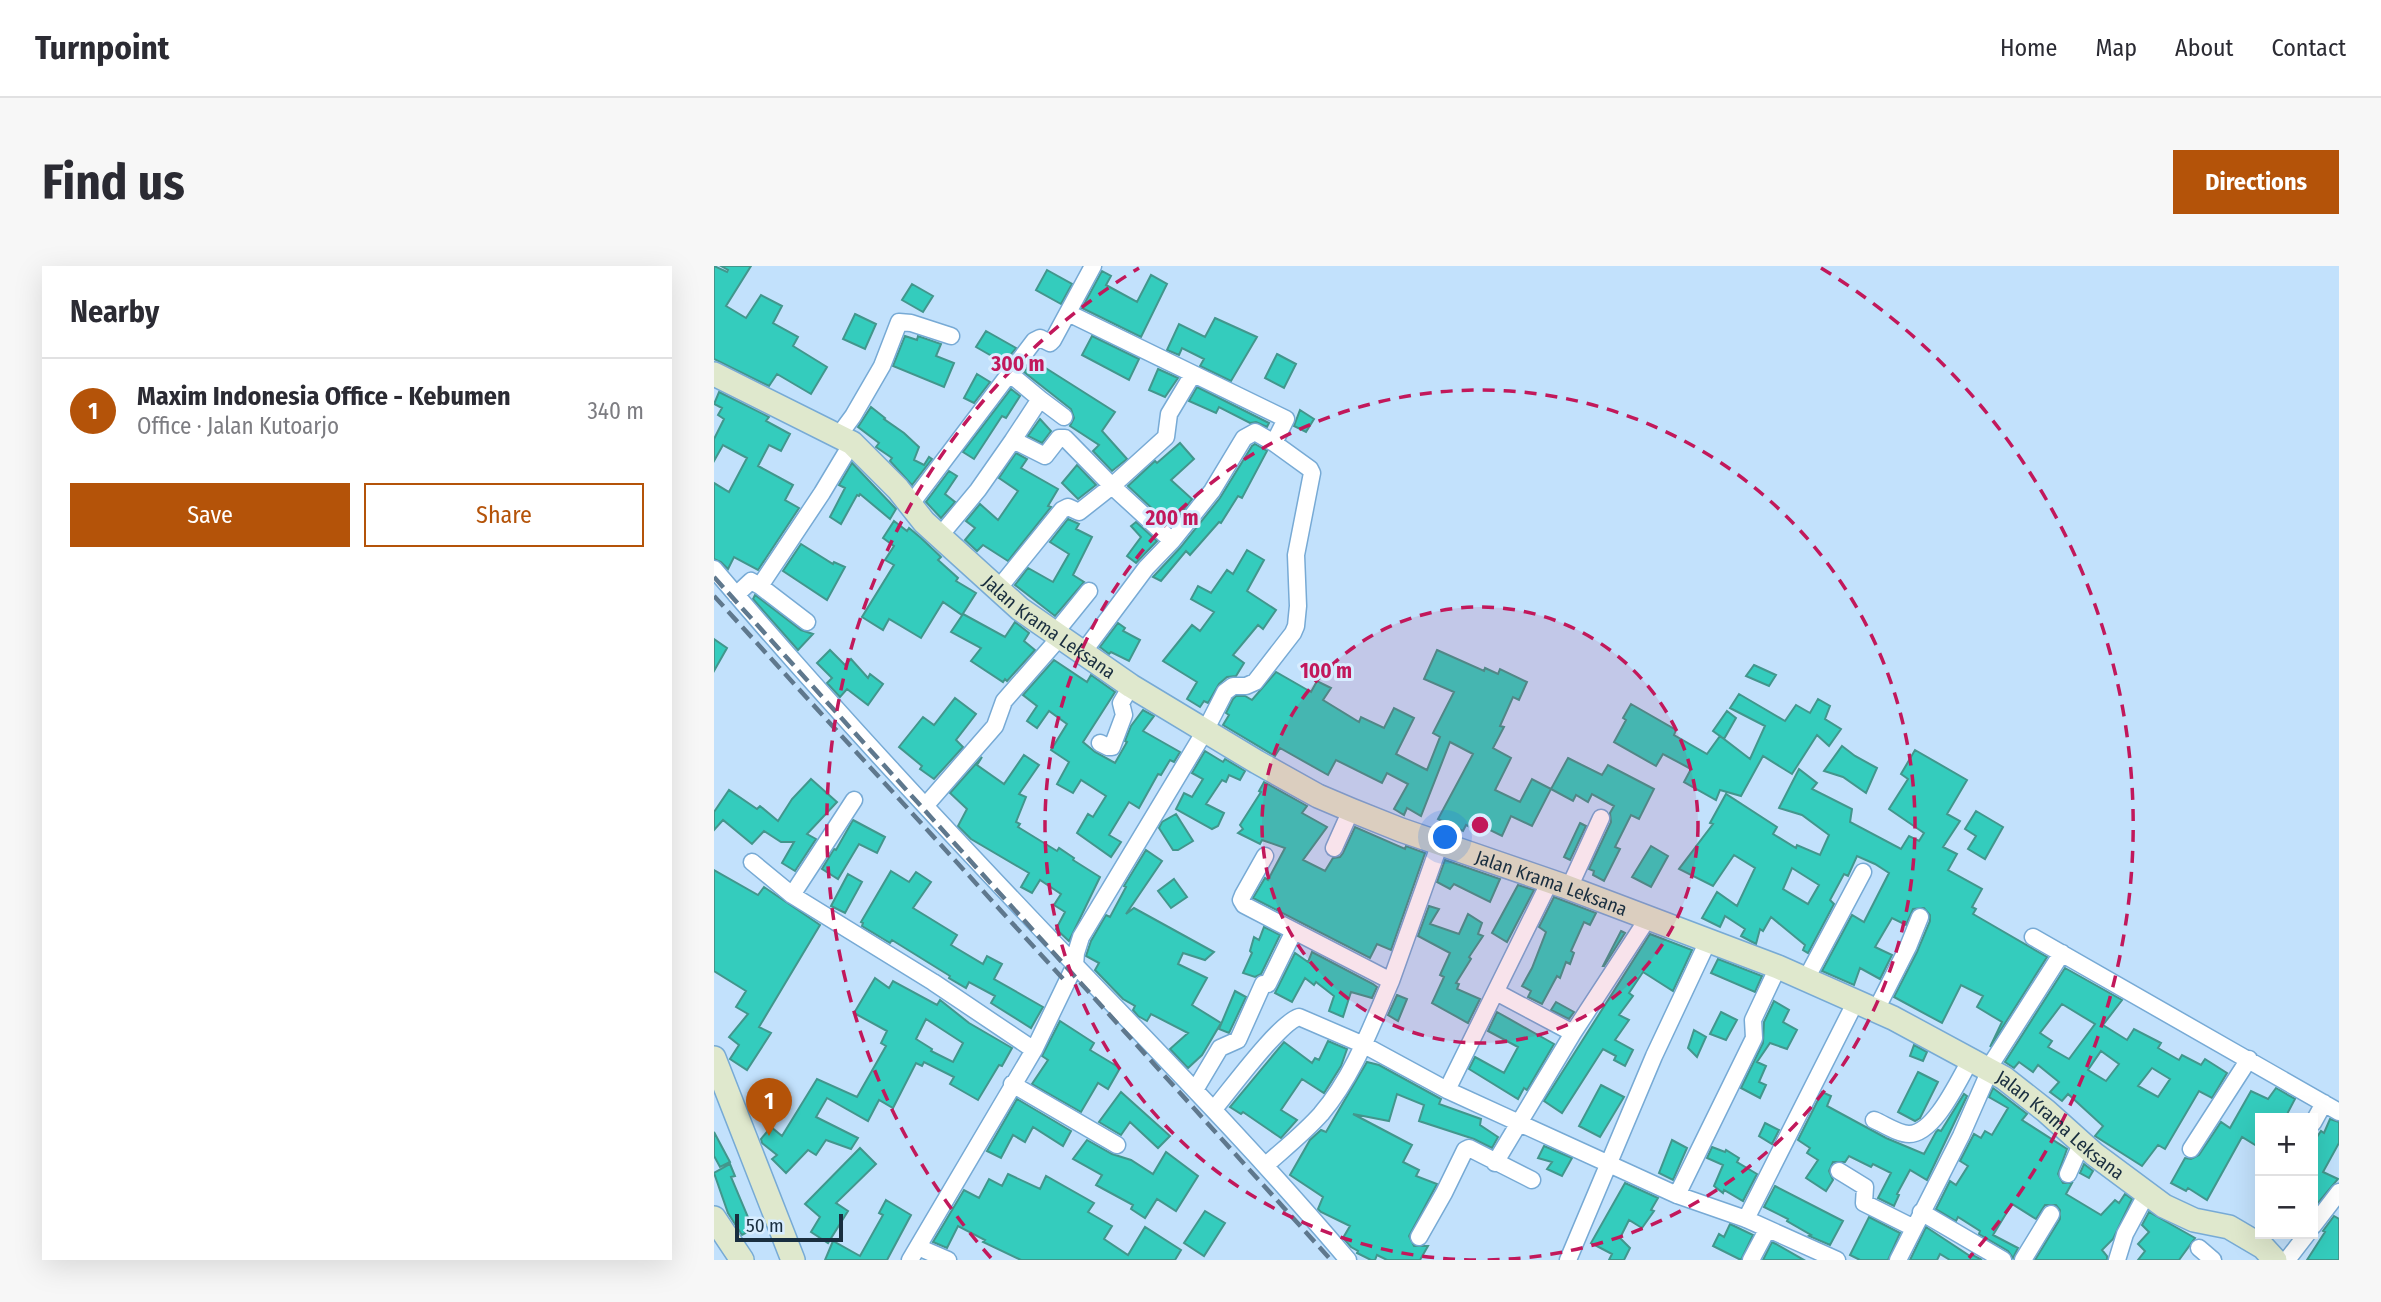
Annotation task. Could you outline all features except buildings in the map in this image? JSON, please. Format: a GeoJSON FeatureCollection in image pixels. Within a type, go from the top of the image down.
{"type":"FeatureCollection","features":[{"type":"Feature","properties":{"kind":"street"},"geometry":{"type":"LineString","coordinates":[[911,505],[1034,341],[1040,338],[1050,343],[1053,340],[1093,266]]}},
{"type":"Feature","properties":{"kind":"street"},"geometry":{"type":"LineString","coordinates":[[1068,313],[1286,419],[1274,443]]}},
{"type":"Feature","properties":{"kind":"street"},"geometry":{"type":"LineString","coordinates":[[760,586],[822,493],[853,416],[882,366],[899,322],[911,323],[951,336]]}},
{"type":"Feature","properties":{"kind":"street"},"geometry":{"type":"LineString","coordinates":[[1009,373],[1063,417]]}},
{"type":"Feature","properties":{"kind":"street","name":"Jalan Krama Leksana"},"geometry":{"type":"LineString","coordinates":[[714,374],[845,439],[889,479],[939,537],[1020,609],[1131,686],[1318,796],[1778,967],[1866,1006],[1980,1064],[2035,1102],[2081,1142],[2164,1206],[2194,1220],[2229,1227],[2264,1256]]}},
{"type":"Feature","properties":{"kind":"street"},"geometry":{"type":"LineString","coordinates":[[998,589],[1062,510],[1068,507],[1079,512],[1166,437],[1169,414],[1193,374]]}},
{"type":"Feature","properties":{"kind":"street"},"geometry":{"type":"LineString","coordinates":[[939,537],[978,490],[1040,399]]}},
{"type":"Feature","properties":{"kind":"street"},"geometry":{"type":"LineString","coordinates":[[948,1260],[914,1253],[1034,1050],[1075,965],[1081,937],[1229,688],[1255,682],[1293,633],[1298,606],[1296,555],[1312,473],[1310,469],[1255,432],[1244,439],[1212,491],[1146,569],[1084,651]]}},
{"type":"Feature","properties":{"kind":"street"},"geometry":{"type":"LineString","coordinates":[[1013,440],[1045,456],[1059,438],[1065,438],[1172,541]]}},
{"type":"Feature","properties":{"kind":"street"},"geometry":{"type":"LineString","coordinates":[[714,569],[926,805],[1266,1165],[1348,1260]]}},
{"type":"Feature","properties":{"kind":"street"},"geometry":{"type":"LineString","coordinates":[[736,595],[751,581],[807,622]]}},
{"type":"Feature","properties":{"kind":"street"},"geometry":{"type":"LineString","coordinates":[[926,805],[995,726],[1010,694],[1089,592]]}},
{"type":"Feature","properties":{"kind":"street"},"geometry":{"type":"LineString","coordinates":[[1100,743],[1112,747],[1124,715],[1121,704],[1131,686]]}},
{"type":"Feature","properties":{"kind":"street"},"geometry":{"type":"LineString","coordinates":[[792,895],[854,800]]}},
{"type":"Feature","properties":{"kind":"street"},"geometry":{"type":"LineString","coordinates":[[1334,848],[1351,810]]}},
{"type":"Feature","properties":{"kind":"street"},"geometry":{"type":"LineString","coordinates":[[1447,1090],[1496,992],[1601,818]]}},
{"type":"Feature","properties":{"kind":"street"},"geometry":{"type":"LineString","coordinates":[[1266,1165],[1322,1113],[1364,1045],[1391,981],[1440,843]]}},
{"type":"Feature","properties":{"kind":"street"},"geometry":{"type":"LineString","coordinates":[[1265,856],[1241,900],[1244,905],[1391,981]]}},
{"type":"Feature","properties":{"kind":"street"},"geometry":{"type":"LineString","coordinates":[[752,862],[792,895],[933,982],[1034,1050]]}},
{"type":"Feature","properties":{"kind":"street"},"geometry":{"type":"LineString","coordinates":[[1807,979],[1863,872]]}},
{"type":"Feature","properties":{"kind":"street"},"geometry":{"type":"LineString","coordinates":[[1746,1219],[1866,1006],[1908,947],[1920,917]]}},
{"type":"Feature","properties":{"kind":"street"},"geometry":{"type":"LineString","coordinates":[[1495,1163],[1573,1033],[1648,918]]}},
{"type":"Feature","properties":{"kind":"street"},"geometry":{"type":"LineString","coordinates":[[1195,1090],[1220,1048],[1238,1040],[1263,984],[1268,984],[1294,931]]}},
{"type":"Feature","properties":{"kind":"street"},"geometry":{"type":"LineString","coordinates":[[2032,937],[2339,1112]]}},
{"type":"Feature","properties":{"kind":"street"},"geometry":{"type":"LineString","coordinates":[[1568,1260],[1654,1056],[1708,941]]}},
{"type":"Feature","properties":{"kind":"street"},"geometry":{"type":"LineString","coordinates":[[1874,1120],[1906,1135],[1924,1129],[1980,1064],[2062,953]]}},
{"type":"Feature","properties":{"kind":"street"},"geometry":{"type":"LineString","coordinates":[[1677,1195],[1754,1038],[1752,1020],[1778,967]]}},
{"type":"Feature","properties":{"kind":"street"},"geometry":{"type":"LineString","coordinates":[[1496,992],[1573,1033]]}},
{"type":"Feature","properties":{"kind":"street"},"geometry":{"type":"LineString","coordinates":[[1214,1109],[1292,1020],[1299,1017],[1364,1045],[1447,1090],[1677,1195],[1746,1219],[1837,1260]]}},
{"type":"Feature","properties":{"kind":"street"},"geometry":{"type":"LineString","coordinates":[[714,1058],[793,1260]]}},
{"type":"Feature","properties":{"kind":"street"},"geometry":{"type":"LineString","coordinates":[[2191,1149],[2249,1059]]}},
{"type":"Feature","properties":{"kind":"street"},"geometry":{"type":"LineString","coordinates":[[1898,1260],[1961,1136],[1986,1079],[1980,1064]]}},
{"type":"Feature","properties":{"kind":"street"},"geometry":{"type":"LineString","coordinates":[[1012,1084],[1117,1145]]}},
{"type":"Feature","properties":{"kind":"street"},"geometry":{"type":"LineString","coordinates":[[2318,1115],[2325,1103]]}},
{"type":"Feature","properties":{"kind":"street"},"geometry":{"type":"LineString","coordinates":[[2067,1174],[2081,1142]]}},
{"type":"Feature","properties":{"kind":"street"},"geometry":{"type":"LineString","coordinates":[[1419,1237],[1465,1150],[1469,1148],[1532,1180]]}},
{"type":"Feature","properties":{"kind":"street"},"geometry":{"type":"LineString","coordinates":[[1839,1171],[1865,1187],[1864,1203],[1914,1228]]}},
{"type":"Feature","properties":{"kind":"street"},"geometry":{"type":"LineString","coordinates":[[2318,1219],[2339,1192]]}},
{"type":"Feature","properties":{"kind":"street"},"geometry":{"type":"LineString","coordinates":[[2117,1260],[2125,1234],[2147,1193]]}},
{"type":"Feature","properties":{"kind":"street"},"geometry":{"type":"LineString","coordinates":[[1921,1212],[2003,1260]]}},
{"type":"Feature","properties":{"kind":"street"},"geometry":{"type":"LineString","coordinates":[[2023,1260],[2051,1214]]}},
{"type":"Feature","properties":{"kind":"street"},"geometry":{"type":"LineString","coordinates":[[714,1218],[742,1260]]}},
{"type":"Feature","properties":{"kind":"street"},"geometry":{"type":"LineString","coordinates":[[1751,1260],[1767,1230]]}},
{"type":"Feature","properties":{"kind":"street"},"geometry":{"type":"LineString","coordinates":[[2287,1260],[2303,1239]]}},
{"type":"Feature","properties":{"kind":"street"},"geometry":{"type":"LineString","coordinates":[[2199,1248],[2213,1260]]}},
{"type":"Feature","properties":{"kind":"railway"},"geometry":{"type":"LineString","coordinates":[[714,577],[1331,1260]]}},
{"type":"Feature","properties":{"kind":"railway"},"geometry":{"type":"LineString","coordinates":[[714,596],[1065,981]]}},
{"type":"Feature","properties":{"kind":"place","name":"Maxim Indonesia Office - Kebumen"},"geometry":{"type":"Point","coordinates":[769,1136]}}]}
